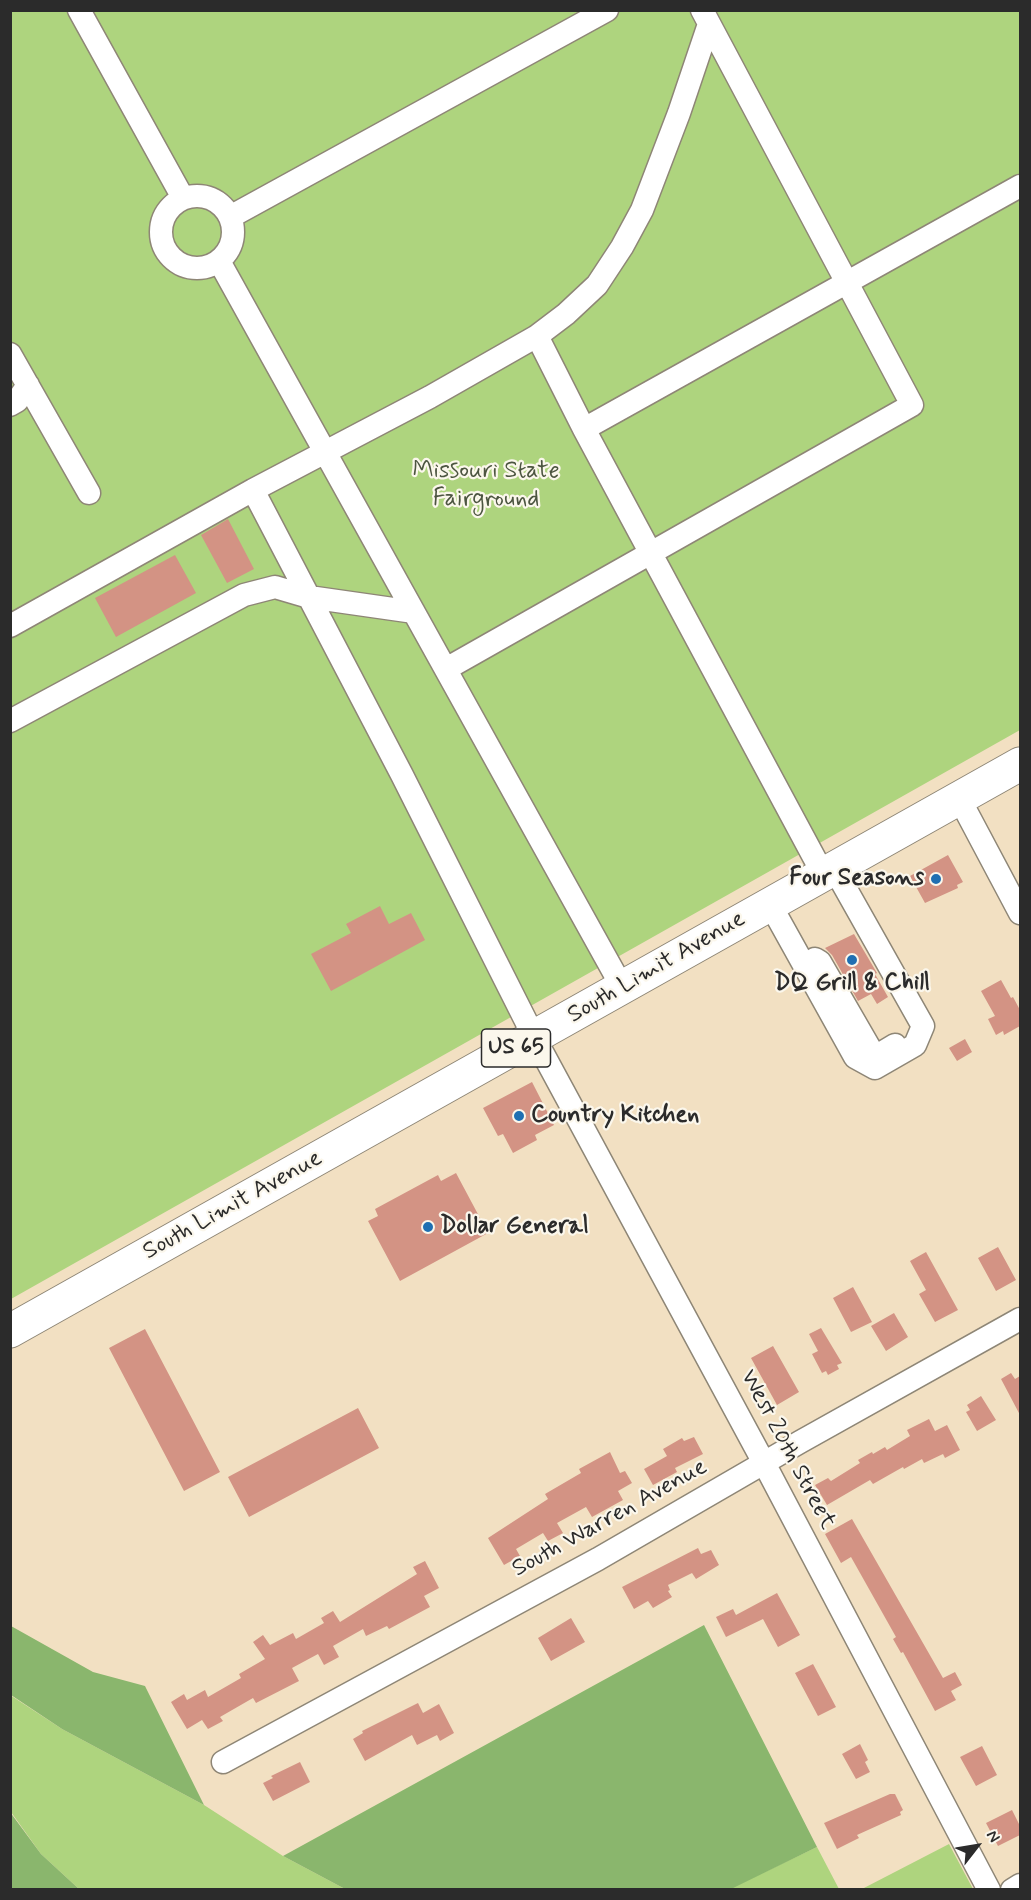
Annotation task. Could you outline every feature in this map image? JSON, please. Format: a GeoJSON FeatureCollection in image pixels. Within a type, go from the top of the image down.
{"type":"FeatureCollection","features":[{"type":"Feature","properties":{"kind":"highway","name":"South Limit Avenue"},"geometry":{"type":"LineString","coordinates":[[10,1331],[1020,764]]}},
{"type":"Feature","properties":{"kind":"street"},"geometry":{"type":"LineString","coordinates":[[79,10],[183,198]]}},
{"type":"Feature","properties":{"kind":"street"},"geometry":{"type":"LineString","coordinates":[[230,217],[608,10]]}},
{"type":"Feature","properties":{"kind":"street"},"geometry":{"type":"LineString","coordinates":[[446,669],[912,405],[706,17]]}},
{"type":"Feature","properties":{"kind":"street"},"geometry":{"type":"LineString","coordinates":[[10,626],[253,490],[327,452],[537,336],[566,314],[597,285],[627,238],[646,199],[706,17]]}},
{"type":"Feature","properties":{"kind":"street"},"geometry":{"type":"LineString","coordinates":[[584,429],[1020,186]]}},
{"type":"Feature","properties":{"kind":"street"},"geometry":{"type":"LineString","coordinates":[[203,196],[214,200],[224,207],[230,217],[233,229],[232,241],[227,252],[219,261],[196,268],[185,266],[174,260],[166,251],[161,228],[164,216],[183,198],[203,196]]}},
{"type":"Feature","properties":{"kind":"street"},"geometry":{"type":"LineString","coordinates":[[219,261],[622,987]]}},
{"type":"Feature","properties":{"kind":"street"},"geometry":{"type":"LineString","coordinates":[[537,336],[650,552],[909,1016],[909,1031],[903,1040],[880,1054],[872,1052],[820,962],[808,954],[798,954],[770,904]]}},
{"type":"Feature","properties":{"kind":"street"},"geometry":{"type":"LineString","coordinates":[[10,354],[89,493]]}},
{"type":"Feature","properties":{"kind":"street"},"geometry":{"type":"LineString","coordinates":[[10,405],[28,385]]}},
{"type":"Feature","properties":{"kind":"street","name":"West 20th Street"},"geometry":{"type":"LineString","coordinates":[[253,490],[402,775],[534,1037],[764,1463],[989,1890]]}},
{"type":"Feature","properties":{"kind":"street"},"geometry":{"type":"LineString","coordinates":[[10,721],[244,595],[275,587],[309,597],[414,612]]}},
{"type":"Feature","properties":{"kind":"street"},"geometry":{"type":"LineString","coordinates":[[959,798],[1020,913]]}},
{"type":"Feature","properties":{"kind":"street","name":"South Warren Avenue"},"geometry":{"type":"LineString","coordinates":[[223,1762],[598,1559],[1020,1319]]}},
{"type":"Feature","properties":{"kind":"street"},"geometry":{"type":"LineString","coordinates":[[1012,1890],[1020,1885]]}},
{"type":"Feature","properties":{"kind":"green space","name":"Missouri State Fairground"},"geometry":{"type":"Polygon","coordinates":[[[11,11],[1020,11],[1020,730],[11,1299],[11,11]]]}},
{"type":"Feature","properties":{"kind":"green space"},"geometry":{"type":"Polygon","coordinates":[[[704,1625],[817,1847],[729,1890],[345,1889],[283,1856],[704,1625]]]}},
{"type":"Feature","properties":{"kind":"green space"},"geometry":{"type":"Polygon","coordinates":[[[11,1626],[93,1672],[145,1686],[204,1805],[62,1729],[11,1695],[11,1626]]]}},
{"type":"Feature","properties":{"kind":"green space"},"geometry":{"type":"Polygon","coordinates":[[[10,1695],[62,1729],[204,1805],[283,1856],[345,1889],[79,1889],[41,1854],[11,1812],[10,1695]]]}},
{"type":"Feature","properties":{"kind":"green space"},"geometry":{"type":"Polygon","coordinates":[[[10,1812],[41,1854],[79,1889],[11,1889],[10,1812]]]}},
{"type":"Feature","properties":{"kind":"green space"},"geometry":{"type":"Polygon","coordinates":[[[949,1844],[973,1889],[862,1889],[949,1844]]]}},
{"type":"Feature","properties":{"kind":"green space"},"geometry":{"type":"Polygon","coordinates":[[[817,1847],[839,1889],[729,1889],[817,1847]]]}},
{"type":"Feature","properties":{"kind":"building"},"geometry":{"type":"Polygon","coordinates":[[[228,519],[254,569],[227,583],[201,535],[228,519]]]}},
{"type":"Feature","properties":{"kind":"building"},"geometry":{"type":"Polygon","coordinates":[[[175,555],[196,593],[116,637],[95,598],[175,555]]]}},
{"type":"Feature","properties":{"kind":"building","name":"Four Seasons"},"geometry":{"type":"Polygon","coordinates":[[[948,855],[963,882],[957,885],[958,888],[925,903],[910,876],[948,855]]]}},
{"type":"Feature","properties":{"kind":"building"},"geometry":{"type":"Polygon","coordinates":[[[380,906],[389,924],[411,913],[425,940],[331,991],[311,954],[351,933],[346,924],[380,906]]]}},
{"type":"Feature","properties":{"kind":"building","name":"DQ Grill & Chill"},"geometry":{"type":"Polygon","coordinates":[[[854,934],[888,997],[877,1004],[871,994],[858,1001],[832,955],[825,948],[854,934]]]}},
{"type":"Feature","properties":{"kind":"building"},"geometry":{"type":"Polygon","coordinates":[[[1001,980],[1020,1010],[1020,1026],[1004,1035],[1003,1031],[996,1035],[988,1019],[995,1016],[981,991],[1001,980]]]}},
{"type":"Feature","properties":{"kind":"building"},"geometry":{"type":"Polygon","coordinates":[[[965,1039],[972,1052],[957,1061],[949,1048],[965,1039]]]}},
{"type":"Feature","properties":{"kind":"building","name":"Country Kitchen"},"geometry":{"type":"Polygon","coordinates":[[[532,1082],[554,1125],[535,1135],[537,1140],[513,1153],[503,1134],[498,1136],[483,1108],[532,1082]]]}},
{"type":"Feature","properties":{"kind":"building","name":"Dollar General"},"geometry":{"type":"Polygon","coordinates":[[[456,1173],[488,1233],[400,1281],[368,1221],[378,1216],[375,1209],[438,1175],[441,1181],[456,1173]]]}},
{"type":"Feature","properties":{"kind":"building"},"geometry":{"type":"Polygon","coordinates":[[[998,1247],[1016,1280],[996,1291],[978,1258],[998,1247]]]}},
{"type":"Feature","properties":{"kind":"building"},"geometry":{"type":"Polygon","coordinates":[[[926,1252],[958,1310],[935,1322],[919,1294],[926,1290],[910,1261],[926,1252]]]}},
{"type":"Feature","properties":{"kind":"building"},"geometry":{"type":"Polygon","coordinates":[[[853,1287],[872,1322],[851,1332],[833,1298],[853,1287]]]}},
{"type":"Feature","properties":{"kind":"building"},"geometry":{"type":"Polygon","coordinates":[[[894,1313],[908,1337],[886,1351],[871,1326],[894,1313]]]}},
{"type":"Feature","properties":{"kind":"building"},"geometry":{"type":"Polygon","coordinates":[[[821,1328],[842,1363],[837,1365],[839,1369],[828,1375],[826,1371],[822,1373],[812,1354],[818,1351],[809,1334],[821,1328]]]}},
{"type":"Feature","properties":{"kind":"building"},"geometry":{"type":"Polygon","coordinates":[[[145,1329],[220,1472],[184,1491],[109,1348],[145,1329]]]}},
{"type":"Feature","properties":{"kind":"building"},"geometry":{"type":"Polygon","coordinates":[[[773,1346],[799,1392],[777,1405],[751,1358],[773,1346]]]}},
{"type":"Feature","properties":{"kind":"building"},"geometry":{"type":"Polygon","coordinates":[[[1011,1373],[1015,1379],[1020,1376],[1020,1415],[1001,1379],[1011,1373]]]}},
{"type":"Feature","properties":{"kind":"building"},"geometry":{"type":"Polygon","coordinates":[[[981,1396],[996,1420],[977,1431],[966,1412],[970,1410],[967,1405],[981,1396]]]}},
{"type":"Feature","properties":{"kind":"building"},"geometry":{"type":"Polygon","coordinates":[[[358,1408],[379,1448],[249,1517],[228,1477],[358,1408]]]}},
{"type":"Feature","properties":{"kind":"building"},"geometry":{"type":"Polygon","coordinates":[[[929,1419],[935,1431],[947,1425],[960,1450],[945,1458],[943,1454],[924,1463],[922,1459],[873,1484],[870,1480],[827,1505],[815,1485],[828,1478],[831,1481],[860,1463],[858,1460],[872,1452],[873,1454],[885,1447],[887,1450],[910,1436],[907,1430],[929,1419]]]}},
{"type":"Feature","properties":{"kind":"building"},"geometry":{"type":"Polygon","coordinates":[[[694,1437],[703,1454],[675,1468],[677,1472],[653,1485],[644,1469],[667,1456],[663,1449],[682,1438],[684,1441],[694,1437]]]}},
{"type":"Feature","properties":{"kind":"building"},"geometry":{"type":"Polygon","coordinates":[[[610,1452],[620,1473],[625,1471],[632,1483],[618,1491],[623,1500],[592,1517],[586,1507],[557,1523],[563,1533],[548,1541],[543,1533],[516,1549],[520,1556],[504,1565],[488,1538],[548,1499],[545,1494],[581,1473],[579,1469],[610,1452]]]}},
{"type":"Feature","properties":{"kind":"building"},"geometry":{"type":"Polygon","coordinates":[[[852,1519],[943,1678],[955,1672],[962,1685],[951,1691],[956,1700],[935,1711],[903,1652],[901,1653],[893,1639],[896,1637],[851,1557],[841,1563],[825,1534],[852,1519]]]}},
{"type":"Feature","properties":{"kind":"building"},"geometry":{"type":"Polygon","coordinates":[[[698,1548],[701,1554],[711,1550],[719,1565],[696,1579],[692,1573],[668,1585],[670,1590],[668,1591],[672,1597],[653,1608],[648,1601],[634,1609],[622,1587],[698,1548]]]}},
{"type":"Feature","properties":{"kind":"building"},"geometry":{"type":"Polygon","coordinates":[[[425,1561],[439,1588],[424,1596],[430,1607],[389,1629],[387,1626],[366,1636],[363,1629],[333,1646],[339,1657],[324,1665],[318,1654],[292,1668],[299,1681],[256,1703],[253,1698],[220,1717],[223,1721],[208,1729],[202,1720],[187,1729],[171,1702],[184,1694],[187,1700],[205,1690],[208,1697],[241,1678],[239,1674],[265,1659],[253,1642],[263,1635],[270,1645],[293,1633],[296,1639],[324,1623],[321,1618],[333,1611],[340,1622],[417,1574],[413,1567],[425,1561]]]}},
{"type":"Feature","properties":{"kind":"building"},"geometry":{"type":"Polygon","coordinates":[[[777,1593],[800,1635],[778,1647],[763,1619],[726,1637],[716,1617],[733,1609],[736,1615],[777,1593]]]}},
{"type":"Feature","properties":{"kind":"building"},"geometry":{"type":"Polygon","coordinates":[[[571,1618],[585,1642],[551,1661],[538,1638],[571,1618]]]}},
{"type":"Feature","properties":{"kind":"building"},"geometry":{"type":"Polygon","coordinates":[[[813,1664],[836,1707],[818,1716],[795,1673],[813,1664]]]}},
{"type":"Feature","properties":{"kind":"building"},"geometry":{"type":"Polygon","coordinates":[[[418,1703],[423,1713],[439,1704],[454,1733],[440,1741],[437,1735],[417,1745],[412,1735],[365,1761],[353,1739],[363,1733],[362,1731],[418,1703]]]}},
{"type":"Feature","properties":{"kind":"building"},"geometry":{"type":"Polygon","coordinates":[[[860,1744],[868,1760],[865,1762],[870,1772],[856,1779],[842,1754],[860,1744]]]}},
{"type":"Feature","properties":{"kind":"building"},"geometry":{"type":"Polygon","coordinates":[[[982,1746],[997,1775],[976,1786],[960,1757],[982,1746]]]}},
{"type":"Feature","properties":{"kind":"building"},"geometry":{"type":"Polygon","coordinates":[[[300,1762],[310,1782],[273,1801],[263,1783],[273,1778],[271,1776],[300,1762]]]}},
{"type":"Feature","properties":{"kind":"building"},"geometry":{"type":"Polygon","coordinates":[[[890,1794],[895,1794],[903,1810],[900,1812],[901,1815],[857,1835],[859,1838],[837,1849],[824,1823],[890,1794]]]}},
{"type":"Feature","properties":{"kind":"building"},"geometry":{"type":"Polygon","coordinates":[[[1012,1810],[1020,1826],[1020,1835],[998,1846],[986,1823],[1012,1810]]]}},
{"type":"Feature","properties":{"kind":"place","name":"Four Seasons"},"geometry":{"type":"Point","coordinates":[936,879]}},
{"type":"Feature","properties":{"kind":"place","name":"DQ Grill & Chill"},"geometry":{"type":"Point","coordinates":[852,960]}},
{"type":"Feature","properties":{"kind":"place","name":"Country Kitchen"},"geometry":{"type":"Point","coordinates":[519,1116]}},
{"type":"Feature","properties":{"kind":"place","name":"Dollar General"},"geometry":{"type":"Point","coordinates":[428,1227]}}]}
